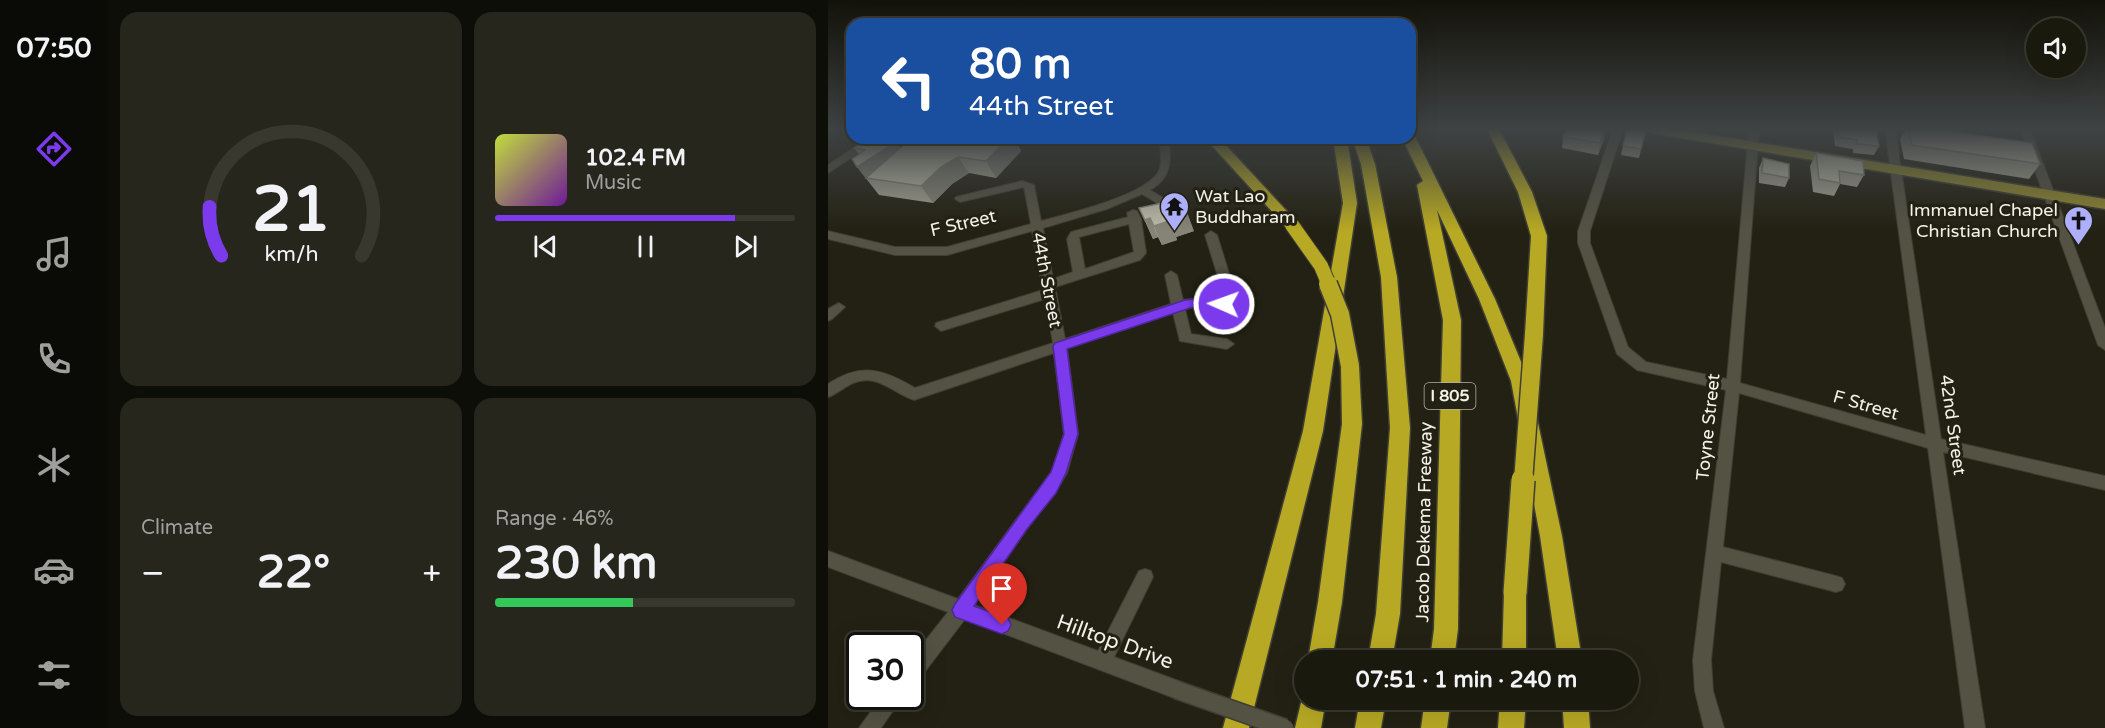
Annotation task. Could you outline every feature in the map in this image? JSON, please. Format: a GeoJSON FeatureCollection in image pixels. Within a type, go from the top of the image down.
{"type":"FeatureCollection","features":[{"type":"Feature","properties":{"kind":"highway"},"geometry":{"type":"LineString","coordinates":[[1235,163],[1292,225],[1321,266],[1340,314],[1350,366],[1352,424],[1330,602],[1322,650]]}},
{"type":"Feature","properties":{"kind":"highway"},"geometry":{"type":"LineString","coordinates":[[1236,728],[1313,431],[1350,203],[1344,163]]}},
{"type":"Feature","properties":{"kind":"highway","name":"Jacob Dekema Freeway"},"geometry":{"type":"LineString","coordinates":[[1368,163],[1389,277],[1400,428],[1388,614],[1382,650]]}},
{"type":"Feature","properties":{"kind":"highway","name":"Jacob Dekema Freeway"},"geometry":{"type":"LineString","coordinates":[[1417,163],[1426,194],[1452,320],[1446,629],[1443,650]]}},
{"type":"Feature","properties":{"kind":"highway"},"geometry":{"type":"LineString","coordinates":[[1421,163],[1487,299],[1520,381],[1551,536],[1568,650]]}},
{"type":"Feature","properties":{"kind":"highway"},"geometry":{"type":"LineString","coordinates":[[1510,163],[1525,192],[1539,236],[1515,593],[1514,650]]}},
{"type":"Feature","properties":{"kind":"highway"},"geometry":{"type":"LineString","coordinates":[[1308,728],[1311,710]]}},
{"type":"Feature","properties":{"kind":"highway"},"geometry":{"type":"LineString","coordinates":[[1368,728],[1371,710]]}},
{"type":"Feature","properties":{"kind":"highway"},"geometry":{"type":"LineString","coordinates":[[1434,728],[1436,710]]}},
{"type":"Feature","properties":{"kind":"highway"},"geometry":{"type":"LineString","coordinates":[[1511,728],[1512,710]]}},
{"type":"Feature","properties":{"kind":"highway"},"geometry":{"type":"LineString","coordinates":[[1576,710],[1577,728]]}},
{"type":"Feature","properties":{"kind":"main road"},"geometry":{"type":"LineString","coordinates":[[1859,163],[2105,204]]}},
{"type":"Feature","properties":{"kind":"street","name":"44th Street"},"geometry":{"type":"LineString","coordinates":[[924,657],[1050,488],[1059,473],[1071,434],[1060,346],[1035,225],[1102,207],[1143,190],[1163,174],[1166,163]]}},
{"type":"Feature","properties":{"kind":"street","name":"F Street"},"geometry":{"type":"LineString","coordinates":[[1607,163],[1584,231],[1584,243],[1622,350],[1642,366],[1733,386],[1936,444],[2105,483]]}},
{"type":"Feature","properties":{"kind":"street","name":"Toyne Street"},"geometry":{"type":"LineString","coordinates":[[1714,728],[1704,691],[1702,660],[1733,386],[1752,163]]}},
{"type":"Feature","properties":{"kind":"street","name":"42nd Street"},"geometry":{"type":"LineString","coordinates":[[1895,163],[1975,728]]}},
{"type":"Feature","properties":{"kind":"street"},"geometry":{"type":"LineString","coordinates":[[2038,163],[2105,345]]}},
{"type":"Feature","properties":{"kind":"street"},"geometry":{"type":"LineString","coordinates":[[960,199],[1027,184],[1035,225]]}},
{"type":"Feature","properties":{"kind":"street"},"geometry":{"type":"LineString","coordinates":[[1143,190],[1182,214]]}},
{"type":"Feature","properties":{"kind":"street"},"geometry":{"type":"LineString","coordinates":[[941,326],[1136,257],[1140,253],[1134,216],[1076,235],[1073,239],[1080,275]]}},
{"type":"Feature","properties":{"kind":"street","name":"F Street"},"geometry":{"type":"LineString","coordinates":[[828,235],[895,251],[925,252],[947,250],[1035,225]]}},
{"type":"Feature","properties":{"kind":"street"},"geometry":{"type":"LineString","coordinates":[[828,392],[844,379],[869,373],[897,384],[914,394],[1179,307],[1207,301],[1224,304],[1226,283],[1211,235]]}},
{"type":"Feature","properties":{"kind":"street"},"geometry":{"type":"LineString","coordinates":[[1171,275],[1185,338],[1227,344]]}},
{"type":"Feature","properties":{"kind":"street"},"geometry":{"type":"LineString","coordinates":[[828,316],[839,307]]}},
{"type":"Feature","properties":{"kind":"street"},"geometry":{"type":"LineString","coordinates":[[1714,552],[1836,584]]}},
{"type":"Feature","properties":{"kind":"street","name":"Hilltop Drive"},"geometry":{"type":"LineString","coordinates":[[828,559],[1285,728]]}},
{"type":"Feature","properties":{"kind":"street"},"geometry":{"type":"LineString","coordinates":[[1102,660],[1145,577]]}},
{"type":"Feature","properties":{"kind":"street"},"geometry":{"type":"LineString","coordinates":[[869,728],[883,710]]}},
{"type":"Feature","properties":{"kind":"building"},"geometry":{"type":"Polygon","coordinates":[[[883,163],[948,163],[921,186],[866,178],[883,163]]]}},
{"type":"Feature","properties":{"kind":"building"},"geometry":{"type":"Polygon","coordinates":[[[1763,163],[1789,164],[1789,178],[1762,173],[1763,163]]]}},
{"type":"Feature","properties":{"kind":"building"},"geometry":{"type":"Polygon","coordinates":[[[1817,163],[1863,163],[1864,175],[1839,171],[1840,183],[1819,179],[1817,163]]]}},
{"type":"Feature","properties":{"kind":"building"},"geometry":{"type":"Polygon","coordinates":[[[1180,199],[1187,212],[1168,218],[1169,221],[1154,226],[1150,218],[1145,220],[1139,208],[1180,199]]]}},
{"type":"Feature","properties":{"kind":"place","name":"Wat Lao Buddharam"},"geometry":{"type":"Point","coordinates":[1174,232]}},
{"type":"Feature","properties":{"kind":"place","name":"Immanuel Chapel Christian Church"},"geometry":{"type":"Point","coordinates":[2079,246]}},
{"type":"Feature","properties":{"kind":"route"},"geometry":{"type":"LineString","coordinates":[[1002,625],[961,610],[1059,473],[1071,434],[1060,346],[1189,303],[1207,301],[1224,304]]}}]}
